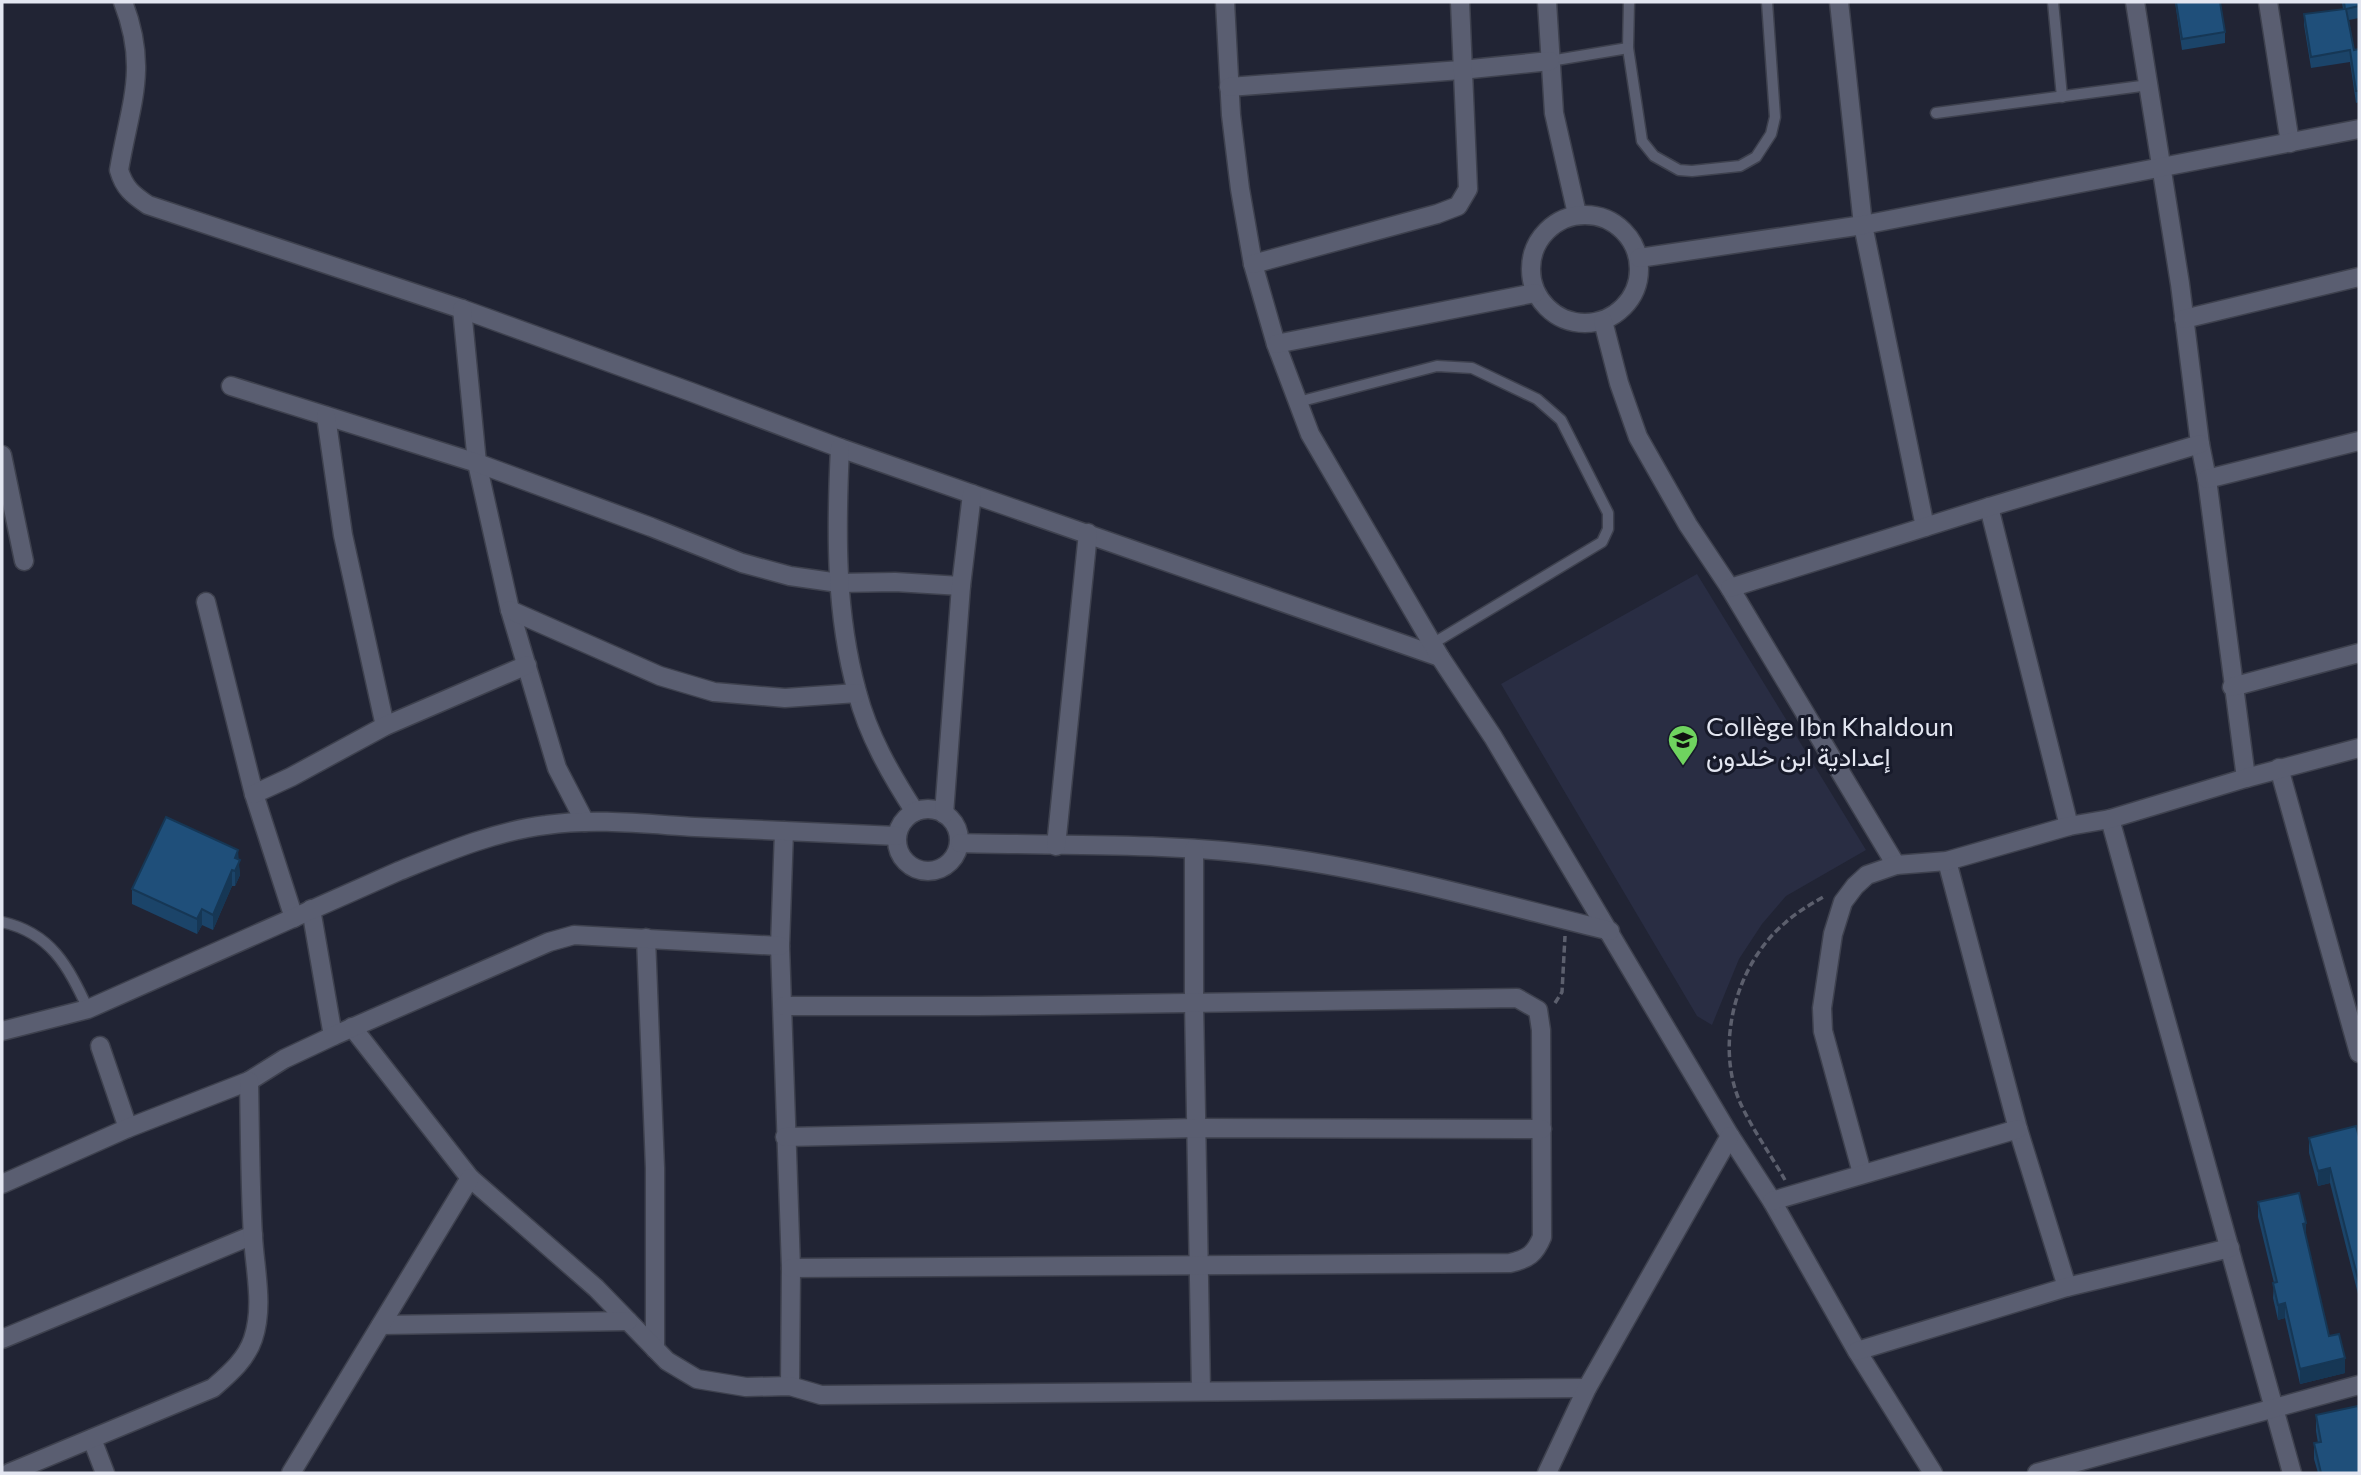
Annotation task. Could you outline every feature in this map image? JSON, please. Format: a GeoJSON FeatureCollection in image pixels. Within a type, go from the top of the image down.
{"type":"FeatureCollection","features":[{"type":"Feature","properties":{"kind":"street"},"geometry":{"type":"LineString","coordinates":[[123,2],[131,23],[137,74],[118,170],[123,184],[148,205],[462,309],[840,449],[1436,651]]}},
{"type":"Feature","properties":{"kind":"street"},"geometry":{"type":"LineString","coordinates":[[1224,2],[1229,87],[1240,189],[1253,264],[1276,344],[1310,434],[1436,651],[1493,737],[1730,1136],[1772,1200],[1857,1351],[1933,1473]]}},
{"type":"Feature","properties":{"kind":"street"},"geometry":{"type":"LineString","coordinates":[[1253,264],[1458,206],[1468,189],[1460,2]]}},
{"type":"Feature","properties":{"kind":"street"},"geometry":{"type":"LineString","coordinates":[[1547,2],[1554,113],[1577,214]]}},
{"type":"Feature","properties":{"kind":"street"},"geometry":{"type":"LineString","coordinates":[[1839,2],[1863,225],[1925,527]]}},
{"type":"Feature","properties":{"kind":"street"},"geometry":{"type":"LineString","coordinates":[[2135,2],[2207,479],[2232,687],[2246,778]]}},
{"type":"Feature","properties":{"kind":"street"},"geometry":{"type":"LineString","coordinates":[[2268,2],[2290,143]]}},
{"type":"Feature","properties":{"kind":"street"},"geometry":{"type":"LineString","coordinates":[[1229,87],[1461,71],[1550,61]]}},
{"type":"Feature","properties":{"kind":"street"},"geometry":{"type":"LineString","coordinates":[[1639,258],[1863,225],[2359,129]]}},
{"type":"Feature","properties":{"kind":"street"},"geometry":{"type":"LineString","coordinates":[[1577,214],[1598,215],[1617,224],[1632,239],[1639,258],[1640,278],[1633,297],[1620,312],[1602,321],[1576,324],[1552,313],[1535,293],[1530,267],[1537,242],[1554,223],[1577,214]]}},
{"type":"Feature","properties":{"kind":"street"},"geometry":{"type":"LineString","coordinates":[[2184,319],[2359,277]]}},
{"type":"Feature","properties":{"kind":"street"},"geometry":{"type":"LineString","coordinates":[[1276,344],[1535,293]]}},
{"type":"Feature","properties":{"kind":"street"},"geometry":{"type":"LineString","coordinates":[[462,309],[477,463],[510,610],[558,768],[585,822]]}},
{"type":"Feature","properties":{"kind":"street"},"geometry":{"type":"LineString","coordinates":[[1602,321],[1619,383],[1638,437],[1688,525],[1730,589],[1896,865]]}},
{"type":"Feature","properties":{"kind":"street"},"geometry":{"type":"LineString","coordinates":[[232,386],[477,463],[742,563],[790,576],[839,583],[895,582],[961,586]]}},
{"type":"Feature","properties":{"kind":"street"},"geometry":{"type":"LineString","coordinates":[[326,416],[343,535],[385,726]]}},
{"type":"Feature","properties":{"kind":"street"},"geometry":{"type":"LineString","coordinates":[[2207,479],[2359,441]]}},
{"type":"Feature","properties":{"kind":"street"},"geometry":{"type":"LineString","coordinates":[[1730,589],[2200,444]]}},
{"type":"Feature","properties":{"kind":"street"},"geometry":{"type":"LineString","coordinates":[[840,449],[836,535],[839,583],[846,639],[857,693],[875,741],[896,783],[915,812]]}},
{"type":"Feature","properties":{"kind":"street"},"geometry":{"type":"LineString","coordinates":[[2,455],[24,561]]}},
{"type":"Feature","properties":{"kind":"street"},"geometry":{"type":"LineString","coordinates":[[944,814],[961,586],[972,494]]}},
{"type":"Feature","properties":{"kind":"street"},"geometry":{"type":"LineString","coordinates":[[1989,507],[2069,826]]}},
{"type":"Feature","properties":{"kind":"street"},"geometry":{"type":"LineString","coordinates":[[1056,846],[1088,533]]}},
{"type":"Feature","properties":{"kind":"street"},"geometry":{"type":"LineString","coordinates":[[206,602],[254,794],[294,918]]}},
{"type":"Feature","properties":{"kind":"street"},"geometry":{"type":"LineString","coordinates":[[510,610],[660,676],[714,692],[785,698],[857,693]]}},
{"type":"Feature","properties":{"kind":"street"},"geometry":{"type":"LineString","coordinates":[[2232,687],[2359,653]]}},
{"type":"Feature","properties":{"kind":"street"},"geometry":{"type":"LineString","coordinates":[[254,794],[385,726],[527,665]]}},
{"type":"Feature","properties":{"kind":"street"},"geometry":{"type":"LineString","coordinates":[[1862,1173],[1823,1031],[1822,1008],[1833,934],[1843,902],[1867,875],[1896,865],[1947,861],[2069,826],[2110,819],[2280,768],[2359,748]]}},
{"type":"Feature","properties":{"kind":"street"},"geometry":{"type":"LineString","coordinates":[[2280,768],[2359,1053]]}},
{"type":"Feature","properties":{"kind":"street"},"geometry":{"type":"LineString","coordinates":[[924,809],[944,814],[957,829],[960,843],[953,858],[946,865],[926,871],[916,869],[901,856],[897,836],[906,818],[924,809]]}},
{"type":"Feature","properties":{"kind":"street"},"geometry":{"type":"LineString","coordinates":[[2110,819],[2292,1473]]}},
{"type":"Feature","properties":{"kind":"street"},"geometry":{"type":"LineString","coordinates":[[2,1031],[88,1009],[399,871],[487,839],[546,825],[585,822],[897,836]]}},
{"type":"Feature","properties":{"kind":"street"},"geometry":{"type":"LineString","coordinates":[[784,831],[780,946],[791,1268],[790,1386]]}},
{"type":"Feature","properties":{"kind":"street"},"geometry":{"type":"LineString","coordinates":[[960,843],[1194,849],[1279,857],[1367,873],[1609,930]]}},
{"type":"Feature","properties":{"kind":"street"},"geometry":{"type":"LineString","coordinates":[[1194,849],[1201,1391]]}},
{"type":"Feature","properties":{"kind":"street"},"geometry":{"type":"LineString","coordinates":[[1947,861],[2018,1129],[2067,1287]]}},
{"type":"Feature","properties":{"kind":"street"},"geometry":{"type":"LineString","coordinates":[[311,909],[333,1035]]}},
{"type":"Feature","properties":{"kind":"street"},"geometry":{"type":"LineString","coordinates":[[2,1184],[128,1128],[249,1081],[284,1059],[333,1035],[549,942],[574,935],[780,946]]}},
{"type":"Feature","properties":{"kind":"street"},"geometry":{"type":"LineString","coordinates":[[646,938],[655,1168],[655,1349]]}},
{"type":"Feature","properties":{"kind":"street"},"geometry":{"type":"LineString","coordinates":[[783,1006],[1517,998],[1538,1010],[1541,1030],[1542,1237],[1536,1252],[1525,1260],[1510,1264],[791,1268]]}},
{"type":"Feature","properties":{"kind":"street"},"geometry":{"type":"LineString","coordinates":[[352,1027],[470,1178],[596,1288],[667,1361],[697,1379],[746,1387],[790,1386],[821,1395],[1587,1388]]}},
{"type":"Feature","properties":{"kind":"street"},"geometry":{"type":"LineString","coordinates":[[100,1046],[128,1128]]}},
{"type":"Feature","properties":{"kind":"street"},"geometry":{"type":"LineString","coordinates":[[9,1473],[213,1388],[246,1356],[253,1338],[258,1311],[249,1081]]}},
{"type":"Feature","properties":{"kind":"street"},"geometry":{"type":"LineString","coordinates":[[785,1138],[1197,1128],[1542,1129]]}},
{"type":"Feature","properties":{"kind":"street"},"geometry":{"type":"LineString","coordinates":[[1772,1200],[2018,1129]]}},
{"type":"Feature","properties":{"kind":"street"},"geometry":{"type":"LineString","coordinates":[[1547,1473],[1587,1388],[1730,1136]]}},
{"type":"Feature","properties":{"kind":"street"},"geometry":{"type":"LineString","coordinates":[[291,1473],[470,1178]]}},
{"type":"Feature","properties":{"kind":"street"},"geometry":{"type":"LineString","coordinates":[[3,1334],[253,1235]]}},
{"type":"Feature","properties":{"kind":"street"},"geometry":{"type":"LineString","coordinates":[[1857,1351],[2067,1287],[2230,1248]]}},
{"type":"Feature","properties":{"kind":"street"},"geometry":{"type":"LineString","coordinates":[[381,1325],[628,1321]]}},
{"type":"Feature","properties":{"kind":"street"},"geometry":{"type":"LineString","coordinates":[[2037,1473],[2359,1385]]}},
{"type":"Feature","properties":{"kind":"street"},"geometry":{"type":"LineString","coordinates":[[92,1438],[105,1473]]}},
{"type":"Feature","properties":{"kind":"lane"},"geometry":{"type":"LineString","coordinates":[[1629,2],[1628,48],[1642,141],[1654,156],[1679,170],[1692,171],[1740,166],[1756,157],[1771,134],[1775,117],[1767,2]]}},
{"type":"Feature","properties":{"kind":"lane"},"geometry":{"type":"LineString","coordinates":[[2053,2],[2062,97]]}},
{"type":"Feature","properties":{"kind":"lane"},"geometry":{"type":"LineString","coordinates":[[1550,61],[1628,48]]}},
{"type":"Feature","properties":{"kind":"lane"},"geometry":{"type":"LineString","coordinates":[[1936,113],[2149,85]]}},
{"type":"Feature","properties":{"kind":"lane"},"geometry":{"type":"LineString","coordinates":[[1298,402],[1437,366],[1472,368],[1537,399],[1561,420],[1608,513],[1608,529],[1602,542],[1436,651]]}},
{"type":"Feature","properties":{"kind":"lane"},"geometry":{"type":"LineString","coordinates":[[2,922],[21,926],[43,939],[60,957],[88,1009]]}},
{"type":"Feature","properties":{"kind":"path"},"geometry":{"type":"LineString","coordinates":[[1793,1194],[1739,1101],[1732,1074],[1732,1019],[1738,992],[1749,967],[1764,944],[1783,924],[1805,907],[1829,894],[1855,886]]}},
{"type":"Feature","properties":{"kind":"path"},"geometry":{"type":"LineString","coordinates":[[1538,1010],[1552,1005],[1562,992],[1566,920]]}},
{"type":"Feature","properties":{"kind":"shaded area","name":"Collège Ibn Khaldoun إعدادية ابن خلدون"},"geometry":{"type":"Polygon","coordinates":[[[1697,574],[1866,850],[1786,896],[1762,924],[1739,959],[1712,1025],[1697,1016],[1501,684],[1697,574]]]}},
{"type":"Feature","properties":{"kind":"building"},"geometry":{"type":"Polygon","coordinates":[[[2176,2],[2220,2],[2225,32],[2182,39],[2176,2]]]}},
{"type":"Feature","properties":{"kind":"building"},"geometry":{"type":"Polygon","coordinates":[[[2344,2],[2359,2],[2359,6],[2346,9],[2354,50],[2359,49],[2359,91],[2356,91],[2350,50],[2311,57],[2304,14],[2345,9],[2344,2]]]}},
{"type":"Feature","properties":{"kind":"building"},"geometry":{"type":"Polygon","coordinates":[[[166,817],[238,850],[235,858],[240,860],[235,871],[232,870],[213,915],[202,909],[197,919],[132,889],[166,817]]]}},
{"type":"Feature","properties":{"kind":"building"},"geometry":{"type":"Polygon","coordinates":[[[2356,1126],[2359,1137],[2359,1283],[2330,1168],[2318,1171],[2309,1138],[2356,1126]]]}},
{"type":"Feature","properties":{"kind":"building"},"geometry":{"type":"Polygon","coordinates":[[[2299,1193],[2306,1223],[2303,1224],[2329,1336],[2339,1334],[2345,1358],[2300,1369],[2285,1303],[2278,1305],[2273,1283],[2277,1282],[2258,1202],[2299,1193]]]}},
{"type":"Feature","properties":{"kind":"building"},"geometry":{"type":"Polygon","coordinates":[[[2358,1406],[2359,1473],[2321,1473],[2314,1443],[2321,1442],[2316,1415],[2358,1406]]]}},
{"type":"Feature","properties":{"kind":"place","name":"Collège Ibn Khaldoun إعدادية ابن خلدون"},"geometry":{"type":"Point","coordinates":[1683,767]}}]}
